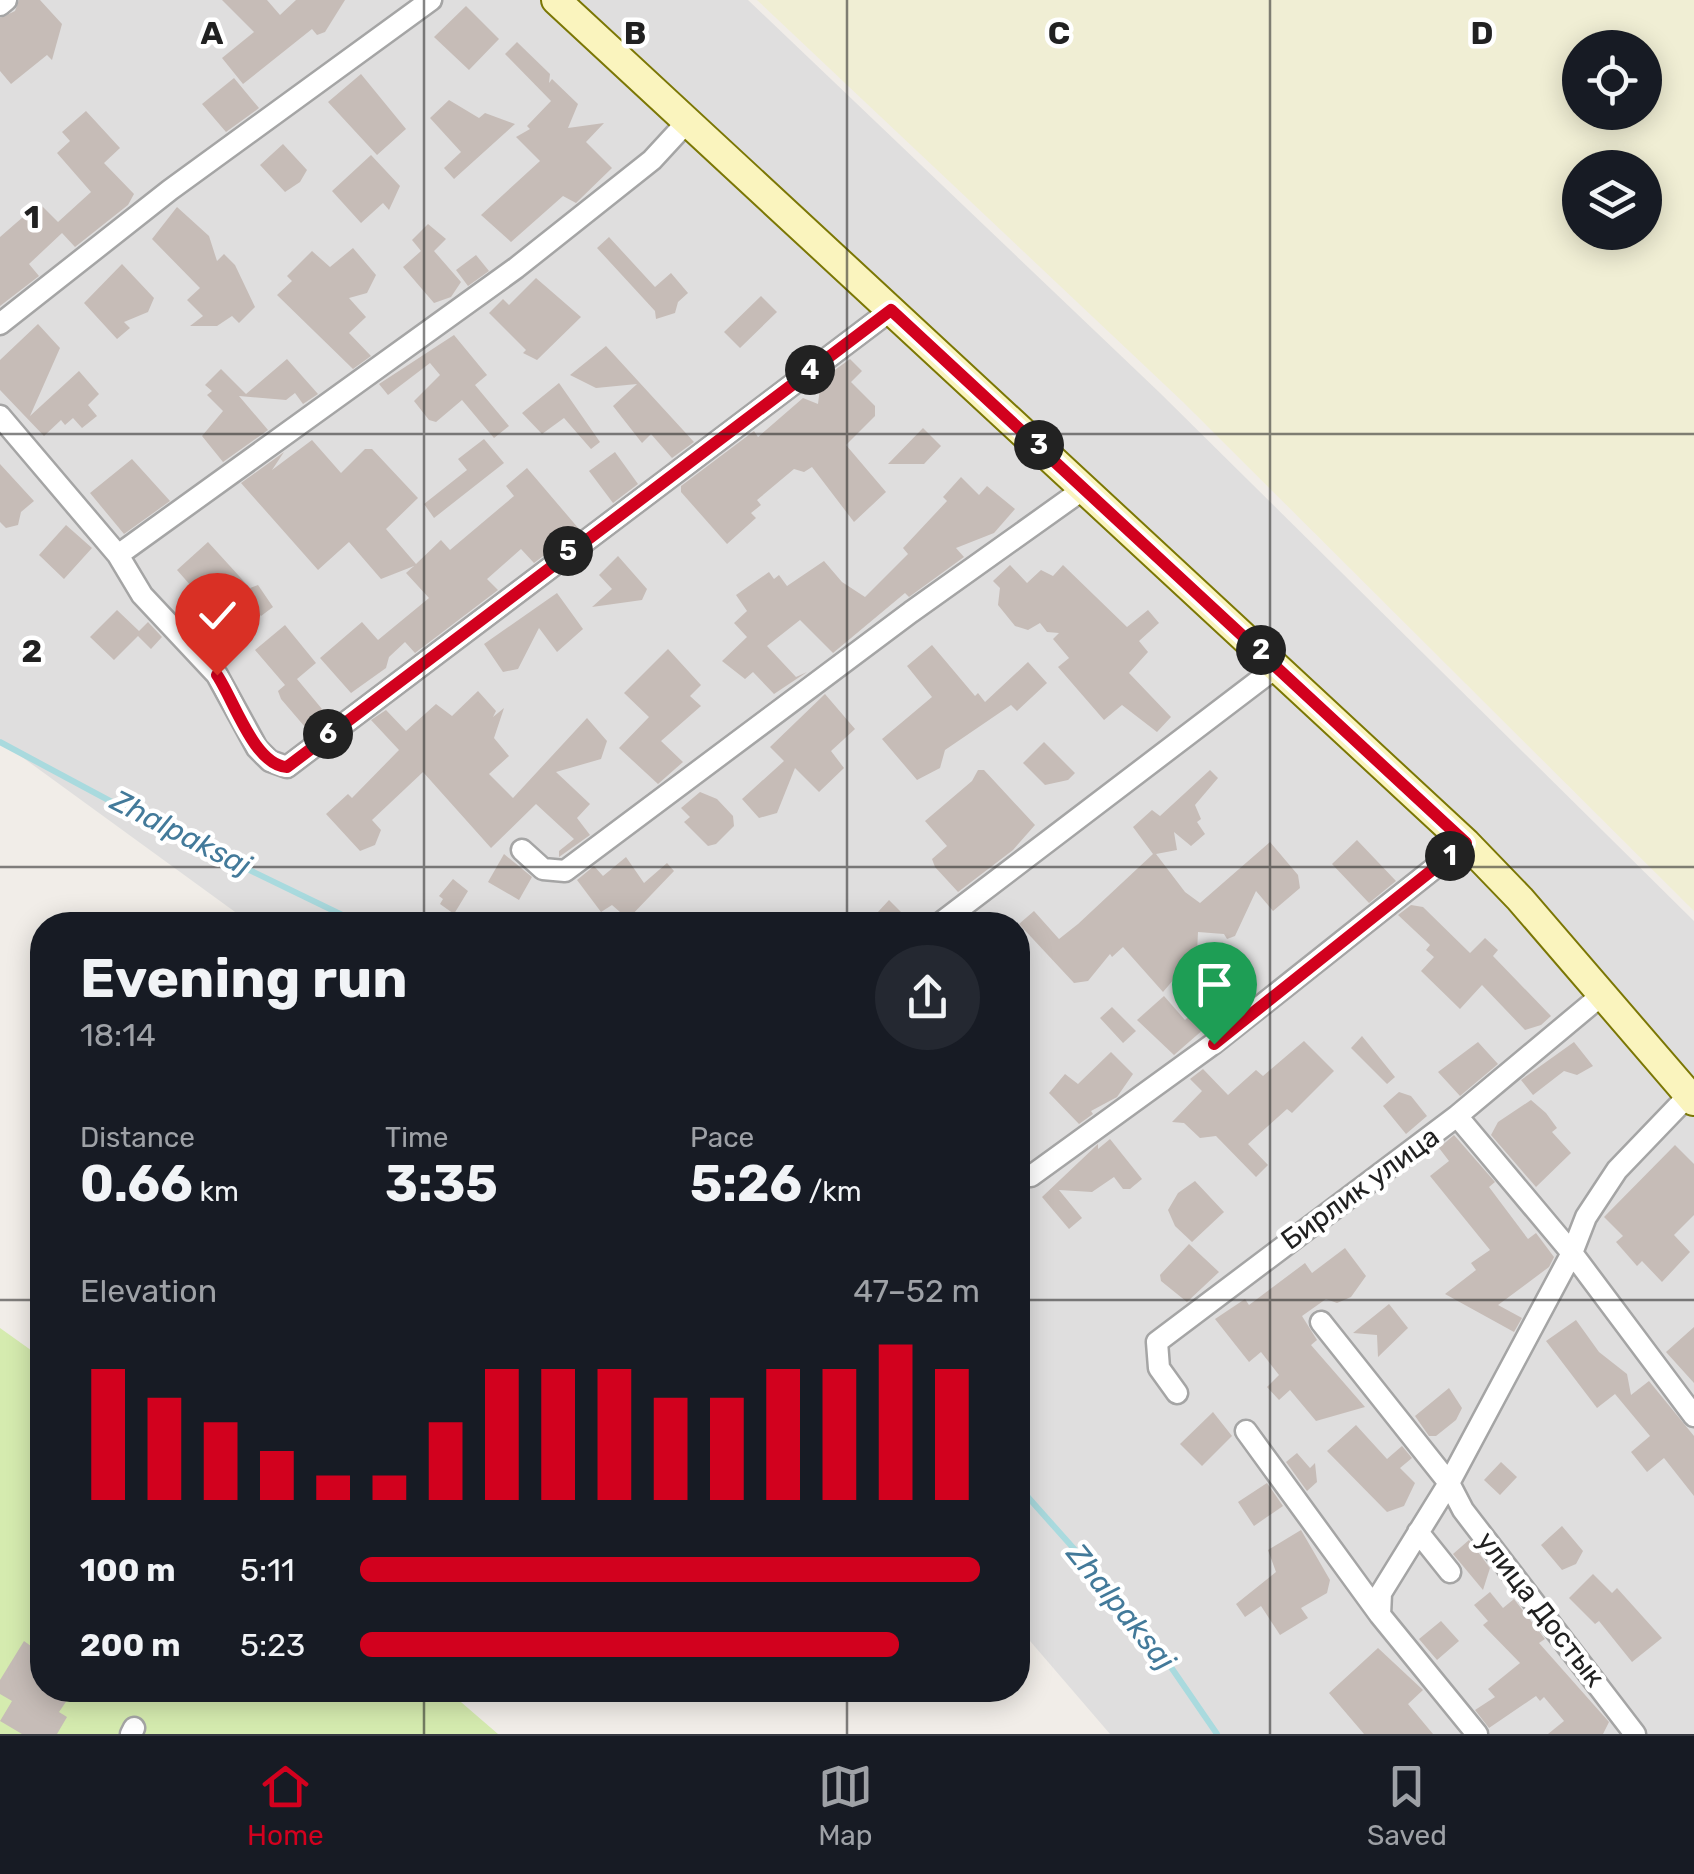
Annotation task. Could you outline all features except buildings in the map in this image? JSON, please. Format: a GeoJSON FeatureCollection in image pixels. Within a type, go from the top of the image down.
{"type":"FeatureCollection","features":[{"type":"Feature","properties":{"kind":"main road"},"geometry":{"type":"LineString","coordinates":[[556,0],[1466,843],[1604,994],[1692,1098]]}},
{"type":"Feature","properties":{"kind":"street"},"geometry":{"type":"LineString","coordinates":[[0,5],[6,0]]}},
{"type":"Feature","properties":{"kind":"street"},"geometry":{"type":"LineString","coordinates":[[0,324],[170,190],[431,0]]}},
{"type":"Feature","properties":{"kind":"street"},"geometry":{"type":"LineString","coordinates":[[118,555],[516,268],[652,160],[687,122]]}},
{"type":"Feature","properties":{"kind":"street"},"geometry":{"type":"LineString","coordinates":[[0,416],[118,555],[142,595],[217,675],[257,748],[270,761],[287,767],[891,310]]}},
{"type":"Feature","properties":{"kind":"street"},"geometry":{"type":"LineString","coordinates":[[522,850],[543,869],[565,872],[911,612],[1086,488]]}},
{"type":"Feature","properties":{"kind":"street"},"geometry":{"type":"LineString","coordinates":[[955,912],[1278,666]]}},
{"type":"Feature","properties":{"kind":"street"},"geometry":{"type":"LineString","coordinates":[[1031,1176],[1214,1044],[1466,843]]}},
{"type":"Feature","properties":{"kind":"street","name":"Бирлик улица"},"geometry":{"type":"LineString","coordinates":[[1177,1393],[1159,1368],[1158,1342],[1457,1116],[1604,994]]}},
{"type":"Feature","properties":{"kind":"street"},"geometry":{"type":"LineString","coordinates":[[1380,1615],[1381,1593],[1449,1484],[1572,1253],[1586,1217],[1617,1170],[1692,1098]]}},
{"type":"Feature","properties":{"kind":"street"},"geometry":{"type":"LineString","coordinates":[[1457,1116],[1572,1253],[1694,1416]]}},
{"type":"Feature","properties":{"kind":"street","name":"улица Достык"},"geometry":{"type":"LineString","coordinates":[[1321,1322],[1449,1484],[1464,1510],[1635,1734]]}},
{"type":"Feature","properties":{"kind":"street"},"geometry":{"type":"LineString","coordinates":[[1246,1431],[1380,1615],[1477,1734]]}},
{"type":"Feature","properties":{"kind":"street"},"geometry":{"type":"LineString","coordinates":[[1418,1532],[1450,1572]]}},
{"type":"Feature","properties":{"kind":"shaded area"},"geometry":{"type":"Polygon","coordinates":[[[0,0],[748,0],[1160,393],[1694,921],[1694,1734],[1110,1734],[1030,1641],[1030,912],[235,912],[0,741],[0,0]]]}},
{"type":"Feature","properties":{"kind":"shaded area"},"geometry":{"type":"Polygon","coordinates":[[[757,0],[1694,0],[1694,911],[1183,402],[757,0]]]}},
{"type":"Feature","properties":{"kind":"green space"},"geometry":{"type":"Polygon","coordinates":[[[0,1328],[30,1349],[30,1702],[461,1702],[498,1734],[0,1734],[0,1328]]]}},
{"type":"Feature","properties":{"kind":"waterway","name":"Zhalpaksaj"},"geometry":{"type":"LineString","coordinates":[[0,742],[140,817],[336,912]]}},
{"type":"Feature","properties":{"kind":"waterway","name":"Zhalpaksaj"},"geometry":{"type":"LineString","coordinates":[[1030,1499],[1142,1625],[1217,1734]]}},
{"type":"Feature","properties":{"kind":"route"},"geometry":{"type":"LineString","coordinates":[[217,675],[257,748],[270,761],[287,767],[390,684],[891,310],[1466,843],[1214,1044]]}}]}
